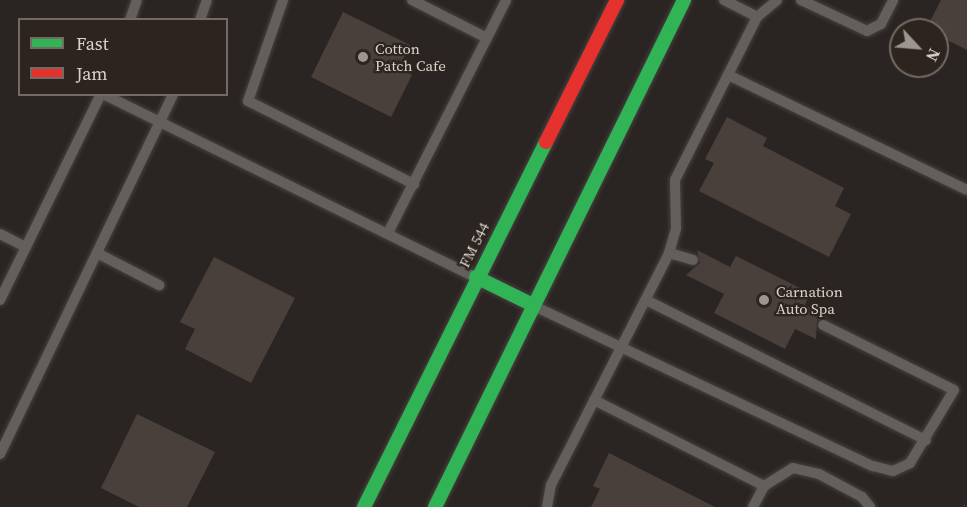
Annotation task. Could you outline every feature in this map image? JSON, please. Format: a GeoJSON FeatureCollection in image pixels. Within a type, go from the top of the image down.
{"type":"FeatureCollection","features":[{"type":"Feature","properties":{"kind":"main road","name":"FM 544"},"geometry":{"type":"LineString","coordinates":[[364,507],[476,277],[617,0]]}},
{"type":"Feature","properties":{"kind":"main road"},"geometry":{"type":"LineString","coordinates":[[435,507],[684,0]]}},
{"type":"Feature","properties":{"kind":"main road"},"geometry":{"type":"LineString","coordinates":[[476,277],[533,305]]}},
{"type":"Feature","properties":{"kind":"lane"},"geometry":{"type":"LineString","coordinates":[[131,18],[137,0]]}},
{"type":"Feature","properties":{"kind":"lane"},"geometry":{"type":"LineString","coordinates":[[201,18],[207,0]]}},
{"type":"Feature","properties":{"kind":"lane"},"geometry":{"type":"LineString","coordinates":[[283,0],[248,101],[414,184]]}},
{"type":"Feature","properties":{"kind":"lane"},"geometry":{"type":"LineString","coordinates":[[412,0],[487,38]]}},
{"type":"Feature","properties":{"kind":"lane"},"geometry":{"type":"LineString","coordinates":[[388,233],[506,0]]}},
{"type":"Feature","properties":{"kind":"lane"},"geometry":{"type":"LineString","coordinates":[[724,0],[758,17]]}},
{"type":"Feature","properties":{"kind":"lane"},"geometry":{"type":"LineString","coordinates":[[547,507],[551,485],[619,347],[669,253],[676,228],[675,180],[758,17],[777,0]]}},
{"type":"Feature","properties":{"kind":"lane"},"geometry":{"type":"LineString","coordinates":[[801,0],[867,31],[881,24],[893,0]]}},
{"type":"Feature","properties":{"kind":"lane"},"geometry":{"type":"LineString","coordinates":[[728,75],[967,190]]}},
{"type":"Feature","properties":{"kind":"lane"},"geometry":{"type":"LineString","coordinates":[[0,300],[101,96]]}},
{"type":"Feature","properties":{"kind":"lane"},"geometry":{"type":"LineString","coordinates":[[107,96],[164,121],[476,277]]}},
{"type":"Feature","properties":{"kind":"lane"},"geometry":{"type":"LineString","coordinates":[[0,454],[164,121],[172,96]]}},
{"type":"Feature","properties":{"kind":"lane"},"geometry":{"type":"LineString","coordinates":[[0,234],[26,247]]}},
{"type":"Feature","properties":{"kind":"lane"},"geometry":{"type":"LineString","coordinates":[[669,253],[693,260]]}},
{"type":"Feature","properties":{"kind":"lane"},"geometry":{"type":"LineString","coordinates":[[99,254],[159,285]]}},
{"type":"Feature","properties":{"kind":"lane"},"geometry":{"type":"LineString","coordinates":[[646,300],[926,440]]}},
{"type":"Feature","properties":{"kind":"lane"},"geometry":{"type":"LineString","coordinates":[[533,305],[873,466],[893,471],[910,463],[926,440],[954,390],[823,325]]}},
{"type":"Feature","properties":{"kind":"lane"},"geometry":{"type":"LineString","coordinates":[[594,400],[764,486]]}},
{"type":"Feature","properties":{"kind":"lane"},"geometry":{"type":"LineString","coordinates":[[753,507],[764,486],[793,468],[819,474],[862,497],[870,507]]}},
{"type":"Feature","properties":{"kind":"building"},"geometry":{"type":"Polygon","coordinates":[[[941,0],[967,0],[967,50],[949,41],[949,18],[932,18],[941,0]]]}},
{"type":"Feature","properties":{"kind":"building","name":"Cotton Patch Cafe"},"geometry":{"type":"Polygon","coordinates":[[[343,12],[410,45],[399,68],[412,75],[391,117],[311,77],[343,12]]]}},
{"type":"Feature","properties":{"kind":"building"},"geometry":{"type":"Polygon","coordinates":[[[727,117],[767,138],[763,146],[844,188],[835,206],[851,214],[829,257],[699,191],[714,163],[705,159],[727,117]]]}},
{"type":"Feature","properties":{"kind":"building","name":"Carnation Auto Spa"},"geometry":{"type":"Polygon","coordinates":[[[697,250],[730,267],[736,256],[810,293],[805,305],[827,317],[817,321],[816,339],[795,329],[785,349],[714,313],[724,294],[686,275],[700,263],[697,250]]]}},
{"type":"Feature","properties":{"kind":"building"},"geometry":{"type":"Polygon","coordinates":[[[214,257],[295,298],[251,383],[185,349],[195,329],[180,322],[214,257]]]}},
{"type":"Feature","properties":{"kind":"building"},"geometry":{"type":"Polygon","coordinates":[[[137,414],[215,452],[187,507],[139,507],[101,488],[137,414]]]}},
{"type":"Feature","properties":{"kind":"building"},"geometry":{"type":"Polygon","coordinates":[[[609,453],[715,507],[591,507],[600,489],[593,486],[609,453]]]}},
{"type":"Feature","properties":{"kind":"traffic: fast"},"geometry":{"type":"LineString","coordinates":[[435,507],[684,0]]}},
{"type":"Feature","properties":{"kind":"traffic: fast"},"geometry":{"type":"LineString","coordinates":[[364,507],[546,142]]}},
{"type":"Feature","properties":{"kind":"traffic: fast"},"geometry":{"type":"LineString","coordinates":[[476,277],[533,305]]}},
{"type":"Feature","properties":{"kind":"traffic: jam"},"geometry":{"type":"LineString","coordinates":[[546,142],[617,0]]}},
{"type":"Feature","properties":{"kind":"place","name":"Cotton Patch Cafe"},"geometry":{"type":"Point","coordinates":[363,57]}},
{"type":"Feature","properties":{"kind":"place","name":"Carnation Auto Spa"},"geometry":{"type":"Point","coordinates":[764,300]}}]}
